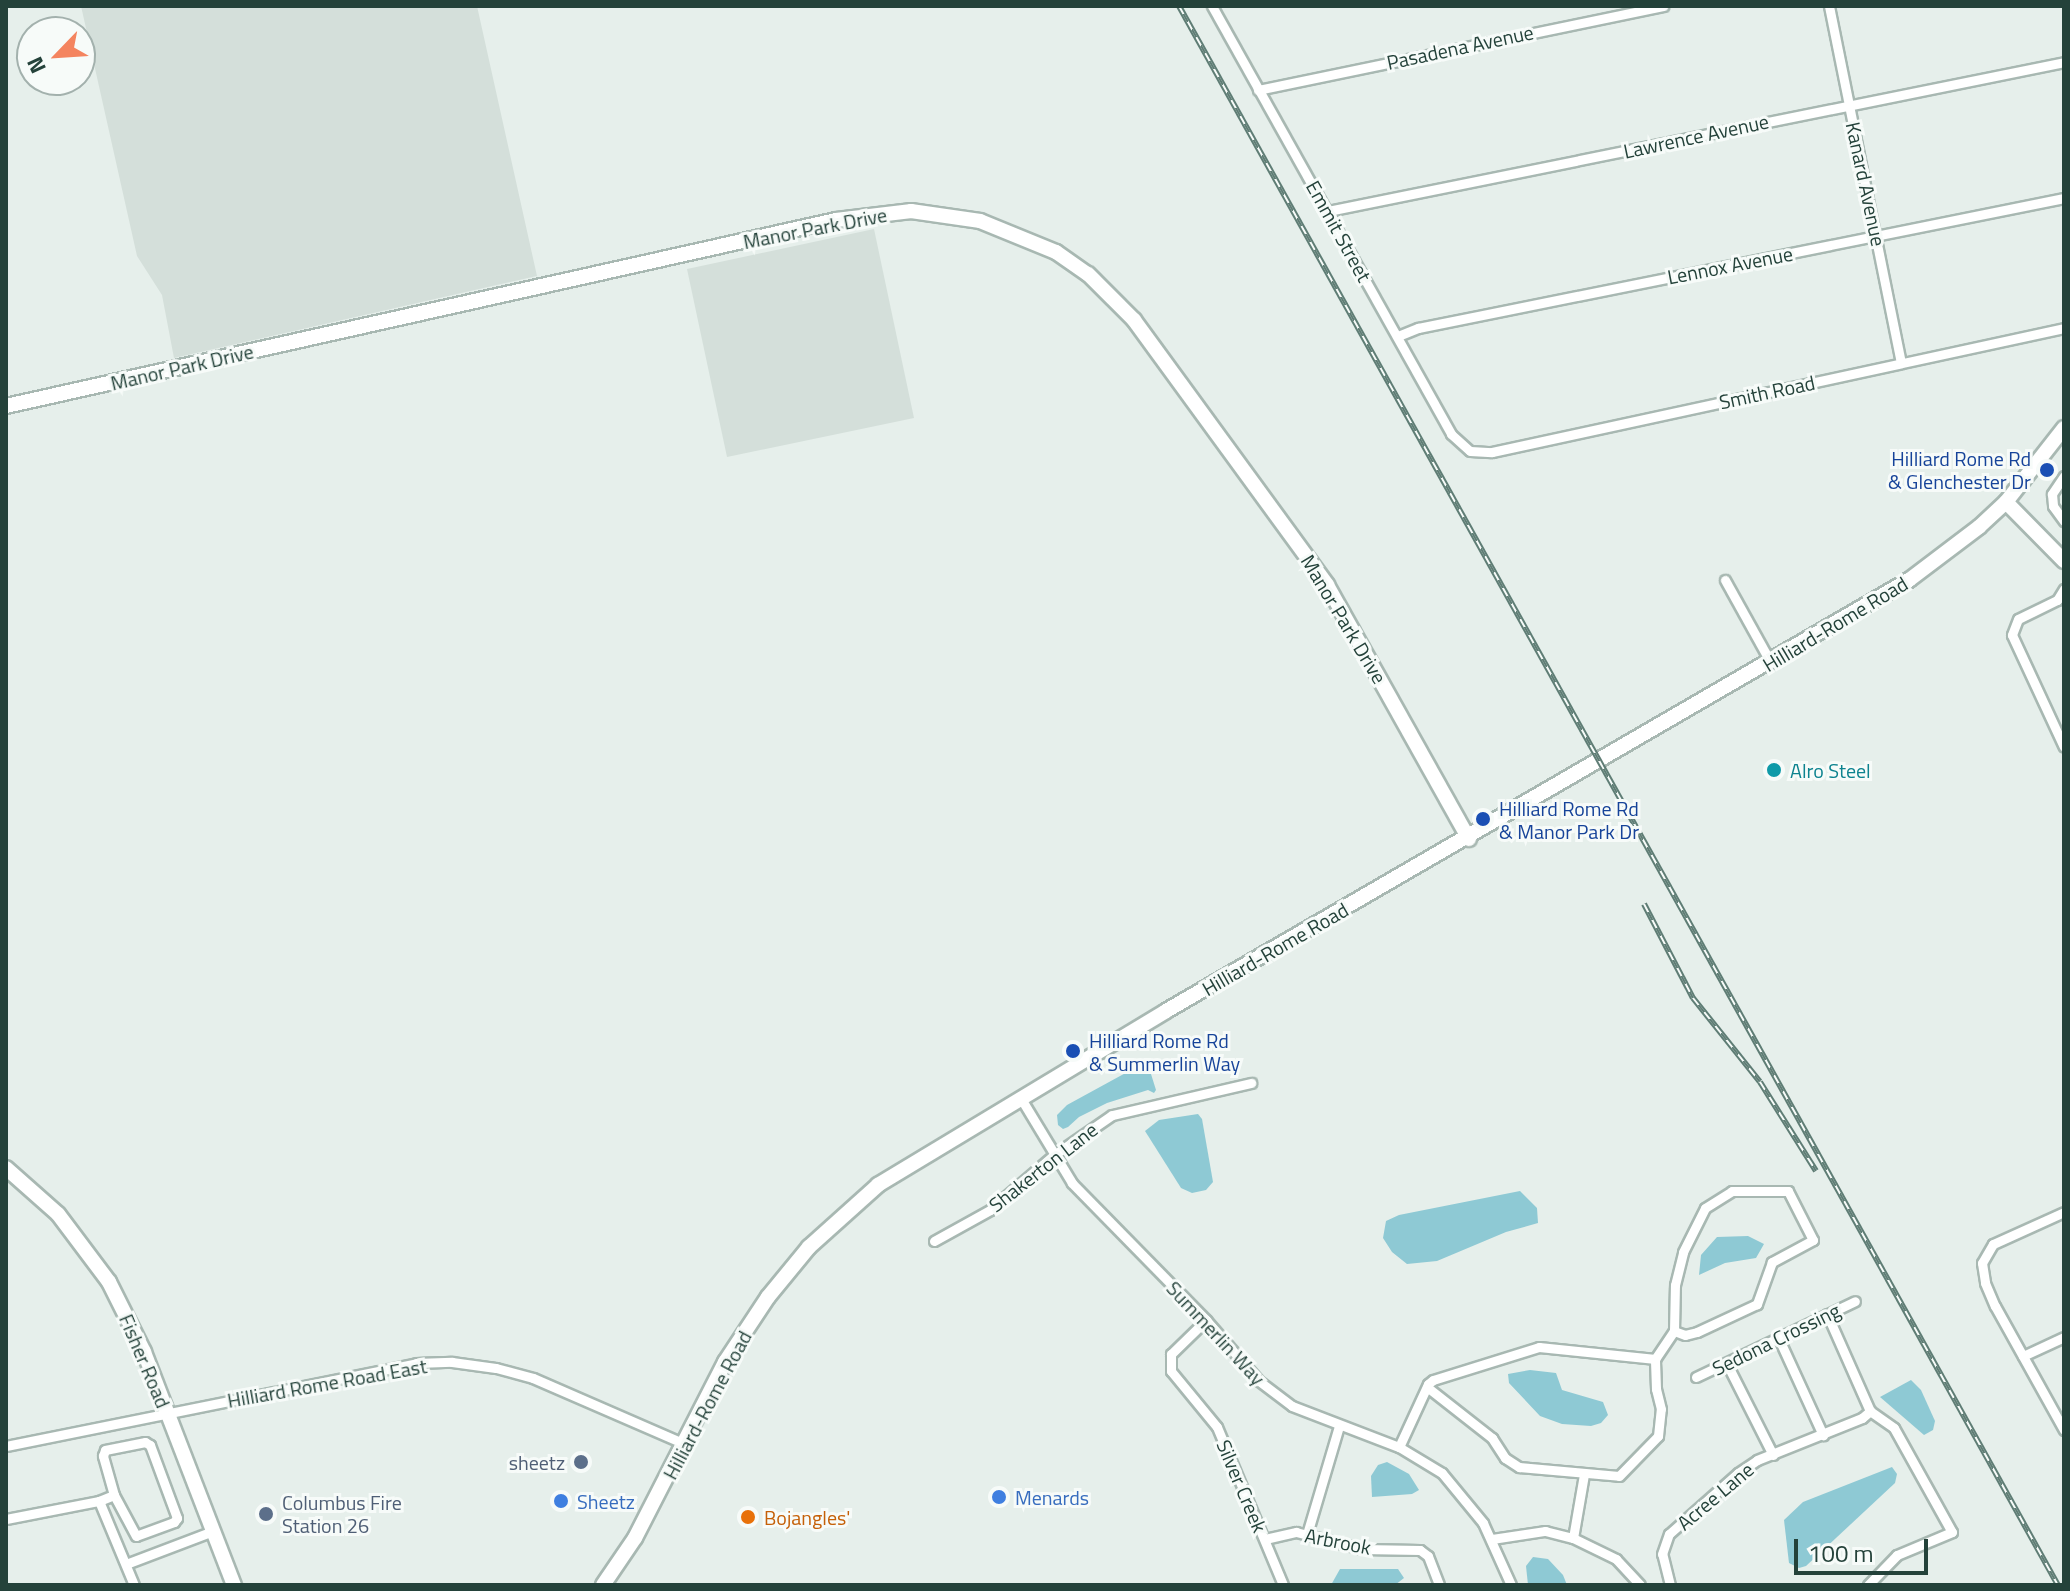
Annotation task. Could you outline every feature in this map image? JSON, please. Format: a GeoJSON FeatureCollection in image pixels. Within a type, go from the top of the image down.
{"type":"FeatureCollection","features":[{"type":"Feature","properties":{"kind":"main road","name":"Manor Park Drive"},"geometry":{"type":"LineString","coordinates":[[6,406],[836,220],[911,211],[980,221],[1056,252],[1088,274],[1134,320],[1327,585],[1469,839]]}},
{"type":"Feature","properties":{"kind":"main road","name":"Hilliard-Rome Road"},"geometry":{"type":"LineString","coordinates":[[603,1585],[635,1538],[733,1348],[768,1297],[809,1247],[878,1185],[1020,1097],[1771,663],[1938,561],[2006,502],[2064,428]]}},
{"type":"Feature","properties":{"kind":"main road"},"geometry":{"type":"LineString","coordinates":[[2006,502],[2064,561]]}},
{"type":"Feature","properties":{"kind":"main road","name":"Fisher Road"},"geometry":{"type":"LineString","coordinates":[[6,1168],[58,1214],[102,1270],[139,1340],[234,1585]]}},
{"type":"Feature","properties":{"kind":"street","name":"Emmit Street"},"geometry":{"type":"LineString","coordinates":[[1212,6],[1451,434],[1470,451]]}},
{"type":"Feature","properties":{"kind":"street","name":"Pasadena Avenue"},"geometry":{"type":"LineString","coordinates":[[1258,90],[1663,6]]}},
{"type":"Feature","properties":{"kind":"street","name":"Kanard Avenue"},"geometry":{"type":"LineString","coordinates":[[1829,6],[1901,363]]}},
{"type":"Feature","properties":{"kind":"street","name":"Lawrence Avenue"},"geometry":{"type":"LineString","coordinates":[[1328,211],[2064,62]]}},
{"type":"Feature","properties":{"kind":"street","name":"Lennox Avenue"},"geometry":{"type":"LineString","coordinates":[[1398,336],[1418,328],[2064,198]]}},
{"type":"Feature","properties":{"kind":"street","name":"Smith Road"},"geometry":{"type":"LineString","coordinates":[[1470,451],[1492,452],[2064,328]]}},
{"type":"Feature","properties":{"kind":"street"},"geometry":{"type":"LineString","coordinates":[[2060,518],[2052,494],[2064,476]]}},
{"type":"Feature","properties":{"kind":"street"},"geometry":{"type":"LineString","coordinates":[[1725,580],[1771,663]]}},
{"type":"Feature","properties":{"kind":"street"},"geometry":{"type":"LineString","coordinates":[[2064,589],[2060,603],[2018,619],[2012,635],[2064,747]]}},
{"type":"Feature","properties":{"kind":"street","name":"Shakerton Lane"},"geometry":{"type":"LineString","coordinates":[[934,1241],[990,1210],[1054,1155],[1112,1115],[1251,1083]]}},
{"type":"Feature","properties":{"kind":"street","name":"Summerlin Way"},"geometry":{"type":"LineString","coordinates":[[1020,1097],[1072,1183],[1206,1320],[1259,1381],[1292,1406],[1399,1447],[1442,1473],[1483,1523],[1511,1585]]}},
{"type":"Feature","properties":{"kind":"street"},"geometry":{"type":"LineString","coordinates":[[1427,1387],[1492,1438],[1519,1467],[1619,1476],[1658,1436],[1661,1409],[1656,1389],[1655,1359],[1674,1331],[1675,1285],[1683,1252],[1705,1208],[1732,1191],[1788,1191],[1813,1240],[1772,1262],[1757,1304],[1697,1332],[1685,1335],[1674,1331]]}},
{"type":"Feature","properties":{"kind":"street"},"geometry":{"type":"LineString","coordinates":[[2064,1212],[1993,1244],[1984,1255],[1985,1283],[2064,1430]]}},
{"type":"Feature","properties":{"kind":"street","name":"Sedona Crossing"},"geometry":{"type":"LineString","coordinates":[[1696,1377],[1855,1301]]}},
{"type":"Feature","properties":{"kind":"street"},"geometry":{"type":"LineString","coordinates":[[1827,1314],[1870,1411],[1894,1428],[1952,1532],[1897,1555],[1868,1585]]}},
{"type":"Feature","properties":{"kind":"street","name":"Silver Creek"},"geometry":{"type":"LineString","coordinates":[[1206,1320],[1171,1354],[1171,1371],[1217,1427],[1283,1585]]}},
{"type":"Feature","properties":{"kind":"street"},"geometry":{"type":"LineString","coordinates":[[2023,1356],[2064,1337]]}},
{"type":"Feature","properties":{"kind":"street"},"geometry":{"type":"LineString","coordinates":[[1779,1339],[1823,1435]]}},
{"type":"Feature","properties":{"kind":"street"},"geometry":{"type":"LineString","coordinates":[[1399,1447],[1433,1380],[1539,1347],[1655,1359]]}},
{"type":"Feature","properties":{"kind":"street","name":"Hilliard Rome Road East"},"geometry":{"type":"LineString","coordinates":[[6,1446],[416,1363],[452,1362],[496,1368],[533,1378],[685,1444]]}},
{"type":"Feature","properties":{"kind":"street"},"geometry":{"type":"LineString","coordinates":[[1727,1364],[1773,1455]]}},
{"type":"Feature","properties":{"kind":"street","name":"Acree Lane"},"geometry":{"type":"LineString","coordinates":[[1670,1585],[1662,1554],[1669,1534],[1738,1473],[1870,1411]]}},
{"type":"Feature","properties":{"kind":"street"},"geometry":{"type":"LineString","coordinates":[[1307,1534],[1339,1426]]}},
{"type":"Feature","properties":{"kind":"street"},"geometry":{"type":"LineString","coordinates":[[145,1442],[150,1445],[177,1518],[136,1536],[114,1495],[103,1456],[105,1450],[145,1442]]}},
{"type":"Feature","properties":{"kind":"street"},"geometry":{"type":"LineString","coordinates":[[1573,1538],[1584,1474]]}},
{"type":"Feature","properties":{"kind":"street"},"geometry":{"type":"LineString","coordinates":[[6,1519],[99,1501],[114,1495]]}},
{"type":"Feature","properties":{"kind":"street"},"geometry":{"type":"LineString","coordinates":[[99,1501],[134,1585]]}},
{"type":"Feature","properties":{"kind":"street"},"geometry":{"type":"LineString","coordinates":[[126,1564],[213,1531]]}},
{"type":"Feature","properties":{"kind":"street"},"geometry":{"type":"LineString","coordinates":[[1492,1539],[1545,1531],[1573,1538],[1616,1559],[1640,1585]]}},
{"type":"Feature","properties":{"kind":"street","name":"Arbrook"},"geometry":{"type":"LineString","coordinates":[[1265,1539],[1279,1534],[1307,1534],[1362,1549],[1420,1550],[1428,1556],[1439,1585]]}},
{"type":"Feature","properties":{"kind":"shaded area"},"geometry":{"type":"Polygon","coordinates":[[[81,6],[477,6],[537,276],[174,358],[162,295],[137,256],[96,73],[96,16],[83,16],[81,6]]]}},
{"type":"Feature","properties":{"kind":"shaded area"},"geometry":{"type":"Polygon","coordinates":[[[874,229],[914,418],[727,457],[687,269],[874,229]]]}},
{"type":"Feature","properties":{"kind":"water"},"geometry":{"type":"Polygon","coordinates":[[[1142,1064],[1151,1074],[1156,1090],[1154,1093],[1148,1090],[1107,1103],[1063,1129],[1058,1125],[1057,1115],[1067,1105],[1142,1064]]]}},
{"type":"Feature","properties":{"kind":"water"},"geometry":{"type":"Polygon","coordinates":[[[1198,1114],[1202,1119],[1213,1182],[1206,1190],[1192,1193],[1181,1188],[1145,1131],[1159,1120],[1198,1114]]]}},
{"type":"Feature","properties":{"kind":"water"},"geometry":{"type":"Polygon","coordinates":[[[1520,1191],[1537,1208],[1538,1223],[1506,1232],[1437,1261],[1407,1264],[1392,1252],[1383,1238],[1386,1221],[1399,1215],[1520,1191]]]}},
{"type":"Feature","properties":{"kind":"water"},"geometry":{"type":"Polygon","coordinates":[[[1748,1236],[1764,1244],[1756,1258],[1725,1263],[1699,1275],[1701,1255],[1717,1237],[1748,1236]]]}},
{"type":"Feature","properties":{"kind":"water"},"geometry":{"type":"Polygon","coordinates":[[[1530,1370],[1556,1373],[1562,1390],[1603,1402],[1608,1415],[1601,1423],[1591,1426],[1562,1424],[1540,1416],[1509,1383],[1508,1374],[1530,1370]]]}},
{"type":"Feature","properties":{"kind":"water"},"geometry":{"type":"Polygon","coordinates":[[[1911,1380],[1921,1390],[1935,1421],[1933,1430],[1924,1435],[1880,1397],[1911,1380]]]}},
{"type":"Feature","properties":{"kind":"water"},"geometry":{"type":"Polygon","coordinates":[[[1387,1462],[1409,1474],[1419,1490],[1412,1494],[1372,1497],[1371,1476],[1378,1465],[1387,1462]]]}},
{"type":"Feature","properties":{"kind":"water"},"geometry":{"type":"Polygon","coordinates":[[[1892,1467],[1897,1474],[1895,1483],[1806,1566],[1799,1568],[1789,1563],[1784,1520],[1803,1502],[1892,1467]]]}},
{"type":"Feature","properties":{"kind":"water"},"geometry":{"type":"Polygon","coordinates":[[[1533,1557],[1548,1559],[1563,1575],[1567,1585],[1528,1585],[1526,1566],[1533,1557]]]}},
{"type":"Feature","properties":{"kind":"water"},"geometry":{"type":"Polygon","coordinates":[[[1340,1569],[1398,1569],[1404,1578],[1395,1585],[1331,1585],[1340,1569]]]}},
{"type":"Feature","properties":{"kind":"railway"},"geometry":{"type":"LineString","coordinates":[[1179,6],[2058,1585]]}},
{"type":"Feature","properties":{"kind":"railway"},"geometry":{"type":"LineString","coordinates":[[1644,904],[1693,998],[1760,1082],[1816,1171]]}},
{"type":"Feature","properties":{"kind":"place","name":"Hilliard Rome Rd & Glenchester Dr"},"geometry":{"type":"Point","coordinates":[2047,470]}},
{"type":"Feature","properties":{"kind":"place","name":"Alro Steel"},"geometry":{"type":"Point","coordinates":[1774,770]}},
{"type":"Feature","properties":{"kind":"place","name":"Hilliard Rome Rd & Manor Park Dr"},"geometry":{"type":"Point","coordinates":[1483,819]}},
{"type":"Feature","properties":{"kind":"place","name":"Hilliard Rome Rd & Summerlin Way"},"geometry":{"type":"Point","coordinates":[1073,1051]}},
{"type":"Feature","properties":{"kind":"place","name":"sheetz"},"geometry":{"type":"Point","coordinates":[581,1462]}},
{"type":"Feature","properties":{"kind":"place","name":"Menards"},"geometry":{"type":"Point","coordinates":[999,1497]}},
{"type":"Feature","properties":{"kind":"place","name":"Sheetz"},"geometry":{"type":"Point","coordinates":[561,1501]}},
{"type":"Feature","properties":{"kind":"place","name":"Columbus Fire Station 26"},"geometry":{"type":"Point","coordinates":[266,1514]}},
{"type":"Feature","properties":{"kind":"place","name":"Bojangles'"},"geometry":{"type":"Point","coordinates":[748,1517]}}]}
